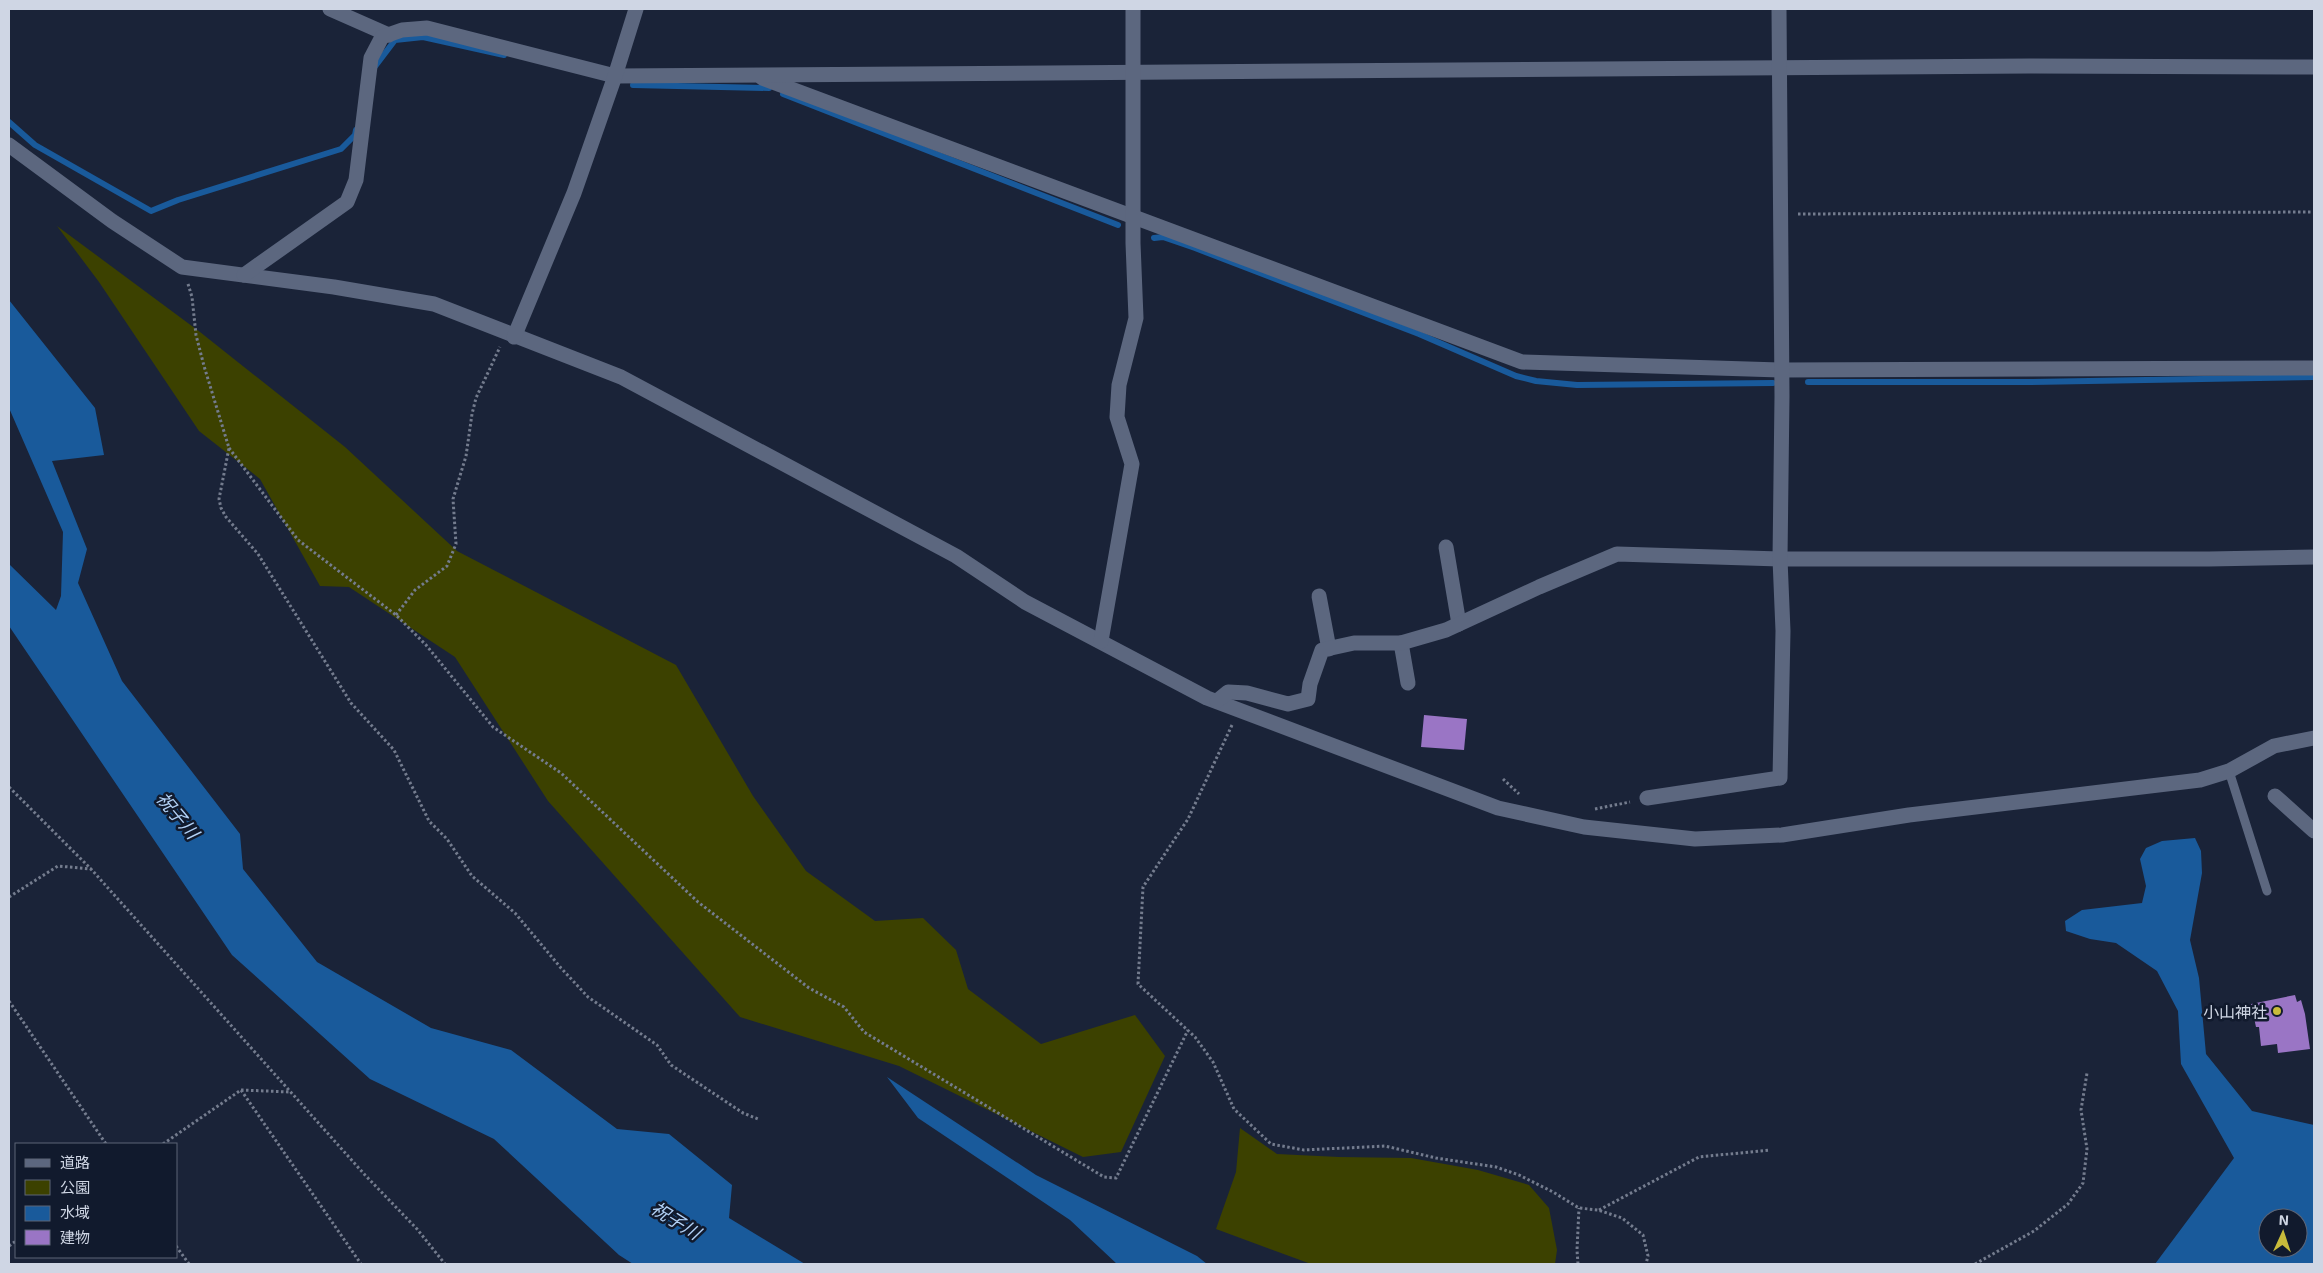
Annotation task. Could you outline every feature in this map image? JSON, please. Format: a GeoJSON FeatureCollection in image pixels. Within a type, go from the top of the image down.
{"type":"FeatureCollection","features":[{"type":"Feature","properties":{"kind":"street"},"geometry":{"type":"LineString","coordinates":[[330,9],[389,35]]}},
{"type":"Feature","properties":{"kind":"street"},"geometry":{"type":"LineString","coordinates":[[510,335],[574,193],[616,76],[636,9]]}},
{"type":"Feature","properties":{"kind":"street"},"geometry":{"type":"LineString","coordinates":[[1101,641],[1132,464],[1117,417],[1119,385],[1136,318],[1132,73],[1133,9]]}},
{"type":"Feature","properties":{"kind":"street"},"geometry":{"type":"LineString","coordinates":[[1647,798],[1780,778],[1784,631],[1780,560],[1779,9]]}},
{"type":"Feature","properties":{"kind":"street"},"geometry":{"type":"LineString","coordinates":[[244,275],[347,202],[356,180],[371,58],[382,37],[402,30],[427,28],[616,76],[1778,68],[2314,67]]}},
{"type":"Feature","properties":{"kind":"street"},"geometry":{"type":"LineString","coordinates":[[757,76],[1522,362],[1781,370],[2314,368]]}},
{"type":"Feature","properties":{"kind":"street"},"geometry":{"type":"LineString","coordinates":[[9,146],[112,221],[182,267],[334,287],[434,304],[621,377],[956,556],[1025,602],[1207,698],[1498,808],[1584,827],[1695,839],[1782,835],[1909,815],[2200,780],[2229,771],[2274,746],[2314,738]]}},
{"type":"Feature","properties":{"kind":"street"},"geometry":{"type":"LineString","coordinates":[[1446,547],[1459,624]]}},
{"type":"Feature","properties":{"kind":"street"},"geometry":{"type":"LineString","coordinates":[[1217,701],[1228,692],[1247,692],[1288,704],[1308,699],[1310,684],[1322,650],[1354,643],[1401,643],[1446,630],[1617,554],[1780,560],[2189,560],[2314,557]]}},
{"type":"Feature","properties":{"kind":"street"},"geometry":{"type":"LineString","coordinates":[[1319,596],[1329,649]]}},
{"type":"Feature","properties":{"kind":"street"},"geometry":{"type":"LineString","coordinates":[[1401,643],[1408,683]]}},
{"type":"Feature","properties":{"kind":"street"},"geometry":{"type":"LineString","coordinates":[[2275,796],[2314,831]]}},
{"type":"Feature","properties":{"kind":"lane"},"geometry":{"type":"LineString","coordinates":[[2229,771],[2267,891]]}},
{"type":"Feature","properties":{"kind":"path"},"geometry":{"type":"LineString","coordinates":[[1780,214],[2314,212]]}},
{"type":"Feature","properties":{"kind":"path"},"geometry":{"type":"LineString","coordinates":[[182,267],[192,297],[196,335],[204,366],[229,448],[298,540],[396,615],[426,645],[493,727],[561,773],[698,902],[808,988],[844,1007],[864,1032],[1104,1177],[1116,1178],[1188,1030]]}},
{"type":"Feature","properties":{"kind":"path"},"geometry":{"type":"LineString","coordinates":[[396,615],[415,590],[446,566],[456,544],[453,499],[466,456],[476,398],[510,335]]}},
{"type":"Feature","properties":{"kind":"path"},"geometry":{"type":"LineString","coordinates":[[229,448],[219,499],[226,517],[258,554],[350,703],[394,750],[429,821],[447,839],[472,876],[515,913],[560,968],[588,997],[657,1045],[671,1065],[743,1113],[758,1119]]}},
{"type":"Feature","properties":{"kind":"path"},"geometry":{"type":"LineString","coordinates":[[1239,709],[1188,819],[1143,887],[1138,984],[1188,1030],[1213,1062],[1234,1109],[1271,1144],[1304,1150],[1385,1146],[1436,1158],[1496,1167],[1519,1175],[1580,1208],[1598,1210],[1622,1218],[1642,1235],[1648,1256],[1646,1264]]}},
{"type":"Feature","properties":{"kind":"path"},"geometry":{"type":"LineString","coordinates":[[9,787],[91,869],[365,1175],[417,1229],[444,1264]]}},
{"type":"Feature","properties":{"kind":"path"},"geometry":{"type":"LineString","coordinates":[[9,897],[58,866],[91,869]]}},
{"type":"Feature","properties":{"kind":"path"},"geometry":{"type":"LineString","coordinates":[[9,1002],[105,1143]]}},
{"type":"Feature","properties":{"kind":"path"},"geometry":{"type":"LineString","coordinates":[[1975,1264],[2034,1231],[2068,1204],[2083,1183],[2088,1149],[2081,1110],[2087,1073]]}},
{"type":"Feature","properties":{"kind":"path"},"geometry":{"type":"LineString","coordinates":[[164,1143],[241,1090],[291,1092]]}},
{"type":"Feature","properties":{"kind":"path"},"geometry":{"type":"LineString","coordinates":[[241,1090],[361,1264]]}},
{"type":"Feature","properties":{"kind":"path"},"geometry":{"type":"LineString","coordinates":[[1598,1210],[1699,1157],[1770,1150]]}},
{"type":"Feature","properties":{"kind":"path"},"geometry":{"type":"LineString","coordinates":[[1578,1264],[1580,1208]]}},
{"type":"Feature","properties":{"kind":"path"},"geometry":{"type":"LineString","coordinates":[[178,1249],[189,1264]]}},
{"type":"Feature","properties":{"kind":"green space"},"geometry":{"type":"Polygon","coordinates":[[[57,226],[200,332],[345,447],[457,551],[676,665],[753,796],[806,871],[875,921],[923,918],[956,950],[968,989],[1041,1044],[1135,1015],[1165,1056],[1121,1152],[1083,1157],[899,1066],[740,1017],[548,801],[455,657],[349,587],[320,586],[260,479],[199,431],[99,282],[57,226]]]}},
{"type":"Feature","properties":{"kind":"green space"},"geometry":{"type":"Polygon","coordinates":[[[1240,1128],[1277,1154],[1411,1158],[1478,1170],[1529,1185],[1549,1208],[1557,1250],[1555,1264],[1311,1264],[1216,1229],[1236,1172],[1240,1128]]]}},
{"type":"Feature","properties":{"kind":"water","name":"祝子川"},"geometry":{"type":"Polygon","coordinates":[[[9,300],[95,408],[104,455],[52,461],[87,549],[78,583],[122,681],[240,834],[243,869],[317,962],[431,1028],[511,1050],[617,1129],[669,1134],[732,1185],[729,1218],[805,1264],[633,1264],[619,1255],[494,1139],[370,1079],[232,955],[9,626],[9,564],[56,610],[61,596],[63,532],[9,408],[9,300]]]}},
{"type":"Feature","properties":{"kind":"water"},"geometry":{"type":"Polygon","coordinates":[[[2195,838],[2201,851],[2202,873],[2190,940],[2199,978],[2206,1054],[2252,1111],[2314,1125],[2314,1264],[2155,1264],[2234,1158],[2181,1064],[2178,1011],[2157,971],[2116,943],[2090,939],[2066,931],[2065,921],[2082,910],[2142,903],[2146,886],[2140,859],[2146,848],[2162,841],[2195,838]]]}},
{"type":"Feature","properties":{"kind":"water"},"geometry":{"type":"Polygon","coordinates":[[[887,1077],[1036,1175],[1197,1256],[1207,1264],[1117,1264],[1070,1220],[918,1118],[887,1077]]]}},
{"type":"Feature","properties":{"kind":"building"},"geometry":{"type":"Polygon","coordinates":[[[1424,715],[1467,719],[1464,750],[1421,747],[1424,715]]]}},
{"type":"Feature","properties":{"kind":"building"},"geometry":{"type":"Polygon","coordinates":[[[2295,995],[2297,1002],[2301,1000],[2305,1014],[2310,1049],[2278,1053],[2277,1044],[2261,1046],[2259,1027],[2256,1027],[2251,1004],[2295,995]]]}},
{"type":"Feature","properties":{"kind":"waterway"},"geometry":{"type":"LineString","coordinates":[[373,69],[395,40],[423,37],[504,55]]}},
{"type":"Feature","properties":{"kind":"waterway"},"geometry":{"type":"LineString","coordinates":[[633,85],[769,88]]}},
{"type":"Feature","properties":{"kind":"waterway"},"geometry":{"type":"LineString","coordinates":[[783,94],[1118,225]]}},
{"type":"Feature","properties":{"kind":"waterway"},"geometry":{"type":"LineString","coordinates":[[9,122],[35,145],[151,211],[178,200],[341,149],[355,135],[356,130]]}},
{"type":"Feature","properties":{"kind":"waterway"},"geometry":{"type":"LineString","coordinates":[[1154,238],[1163,237],[1195,248],[1419,334],[1516,376],[1536,381],[1577,385],[1773,383]]}},
{"type":"Feature","properties":{"kind":"waterway"},"geometry":{"type":"LineString","coordinates":[[1808,382],[2029,382],[2314,377]]}},
{"type":"Feature","properties":{"kind":"place","name":"小山神社"},"geometry":{"type":"Point","coordinates":[2277,1011]}}]}
